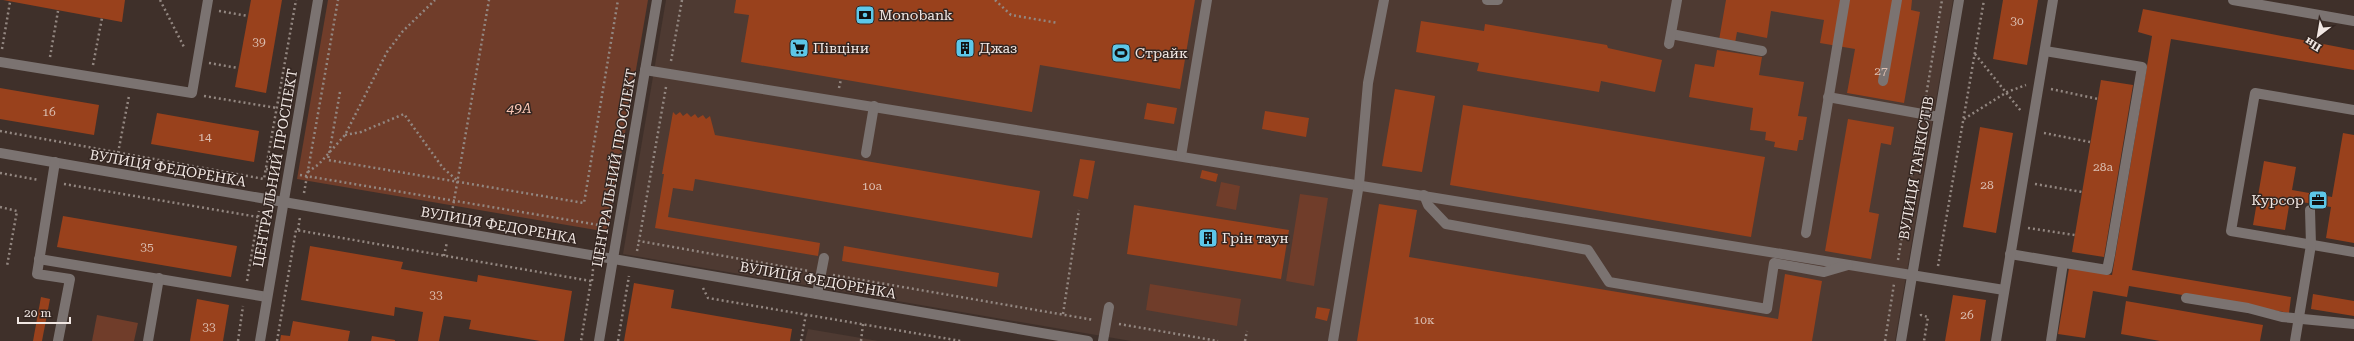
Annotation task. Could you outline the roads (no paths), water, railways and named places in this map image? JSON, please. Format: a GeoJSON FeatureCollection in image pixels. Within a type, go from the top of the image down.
{"type":"FeatureCollection","features":[{"type":"Feature","properties":{"kind":"street","name":"ЦЕНТРАЛЬНИЙ ПРОСПЕКТ"},"geometry":{"type":"LineString","coordinates":[[260,341],[318,0]]}},
{"type":"Feature","properties":{"kind":"street","name":"ЦЕНТРАЛЬНИЙ ПРОСПЕКТ"},"geometry":{"type":"LineString","coordinates":[[599,341],[657,0]]}},
{"type":"Feature","properties":{"kind":"street"},"geometry":{"type":"LineString","coordinates":[[1181,156],[1207,0]]}},
{"type":"Feature","properties":{"kind":"street"},"geometry":{"type":"LineString","coordinates":[[1332,341],[1359,184],[1368,83],[1384,0]]}},
{"type":"Feature","properties":{"kind":"street"},"geometry":{"type":"LineString","coordinates":[[1487,0],[1498,0]]}},
{"type":"Feature","properties":{"kind":"street"},"geometry":{"type":"LineString","coordinates":[[1677,0],[1670,39],[1762,51]]}},
{"type":"Feature","properties":{"kind":"street"},"geometry":{"type":"LineString","coordinates":[[1806,233],[1845,0]]}},
{"type":"Feature","properties":{"kind":"street"},"geometry":{"type":"LineString","coordinates":[[1883,81],[1897,0]]}},
{"type":"Feature","properties":{"kind":"street","name":"ВУЛИЦЯ ТАНКІСТІВ"},"geometry":{"type":"LineString","coordinates":[[1901,341],[1959,0]]}},
{"type":"Feature","properties":{"kind":"street"},"geometry":{"type":"LineString","coordinates":[[1999,340],[2004,290],[2053,0]]}},
{"type":"Feature","properties":{"kind":"street"},"geometry":{"type":"LineString","coordinates":[[2233,0],[2280,4],[2354,21]]}},
{"type":"Feature","properties":{"kind":"street"},"geometry":{"type":"LineString","coordinates":[[1,57],[48,69],[192,93],[207,5]]}},
{"type":"Feature","properties":{"kind":"street"},"geometry":{"type":"LineString","coordinates":[[2010,254],[2107,270],[2142,67],[2045,51]]}},
{"type":"Feature","properties":{"kind":"street"},"geometry":{"type":"LineString","coordinates":[[645,70],[1359,184],[1896,271],[2004,290]]}},
{"type":"Feature","properties":{"kind":"street"},"geometry":{"type":"LineString","coordinates":[[2354,110],[2254,93],[2231,231],[2354,252]]}},
{"type":"Feature","properties":{"kind":"street"},"geometry":{"type":"LineString","coordinates":[[1828,97],[1939,117]]}},
{"type":"Feature","properties":{"kind":"street"},"geometry":{"type":"LineString","coordinates":[[866,153],[874,106]]}},
{"type":"Feature","properties":{"kind":"street","name":"ВУЛИЦЯ ФЕДОРЕНКА"},"geometry":{"type":"LineString","coordinates":[[0,153],[1088,341]]}},
{"type":"Feature","properties":{"kind":"street"},"geometry":{"type":"LineString","coordinates":[[55,162],[37,274],[70,279],[58,341]]}},
{"type":"Feature","properties":{"kind":"street"},"geometry":{"type":"LineString","coordinates":[[1424,195],[1428,205],[1446,224],[1588,250],[1610,282],[1766,309],[1774,263],[1824,272],[1852,264]]}},
{"type":"Feature","properties":{"kind":"street"},"geometry":{"type":"LineString","coordinates":[[2295,341],[2311,245],[2310,210]]}},
{"type":"Feature","properties":{"kind":"street"},"geometry":{"type":"LineString","coordinates":[[817,294],[824,258]]}},
{"type":"Feature","properties":{"kind":"street"},"geometry":{"type":"LineString","coordinates":[[39,259],[267,297]]}},
{"type":"Feature","properties":{"kind":"street"},"geometry":{"type":"LineString","coordinates":[[2050,341],[2063,263]]}},
{"type":"Feature","properties":{"kind":"street"},"geometry":{"type":"LineString","coordinates":[[148,341],[159,278]]}},
{"type":"Feature","properties":{"kind":"street"},"geometry":{"type":"LineString","coordinates":[[2186,298],[2248,308],[2282,317],[2299,317],[2354,324]]}},
{"type":"Feature","properties":{"kind":"street"},"geometry":{"type":"LineString","coordinates":[[1103,341],[1109,307]]}},
{"type":"Feature","properties":{"kind":"place","name":"Monobank"},"geometry":{"type":"Point","coordinates":[865,15]}},
{"type":"Feature","properties":{"kind":"place","name":"Півціни"},"geometry":{"type":"Point","coordinates":[799,48]}},
{"type":"Feature","properties":{"kind":"place","name":"Джаз"},"geometry":{"type":"Point","coordinates":[965,48]}},
{"type":"Feature","properties":{"kind":"place","name":"Страйк"},"geometry":{"type":"Point","coordinates":[1121,53]}},
{"type":"Feature","properties":{"kind":"place","name":"Курсор"},"geometry":{"type":"Point","coordinates":[2318,200]}},
{"type":"Feature","properties":{"kind":"place","name":"Грін таун"},"geometry":{"type":"Point","coordinates":[1208,238]}},
{"type":"Feature","properties":{"kind":"park label","name":"49А"},"geometry":{"type":"Point","coordinates":[519,108]}}]}
